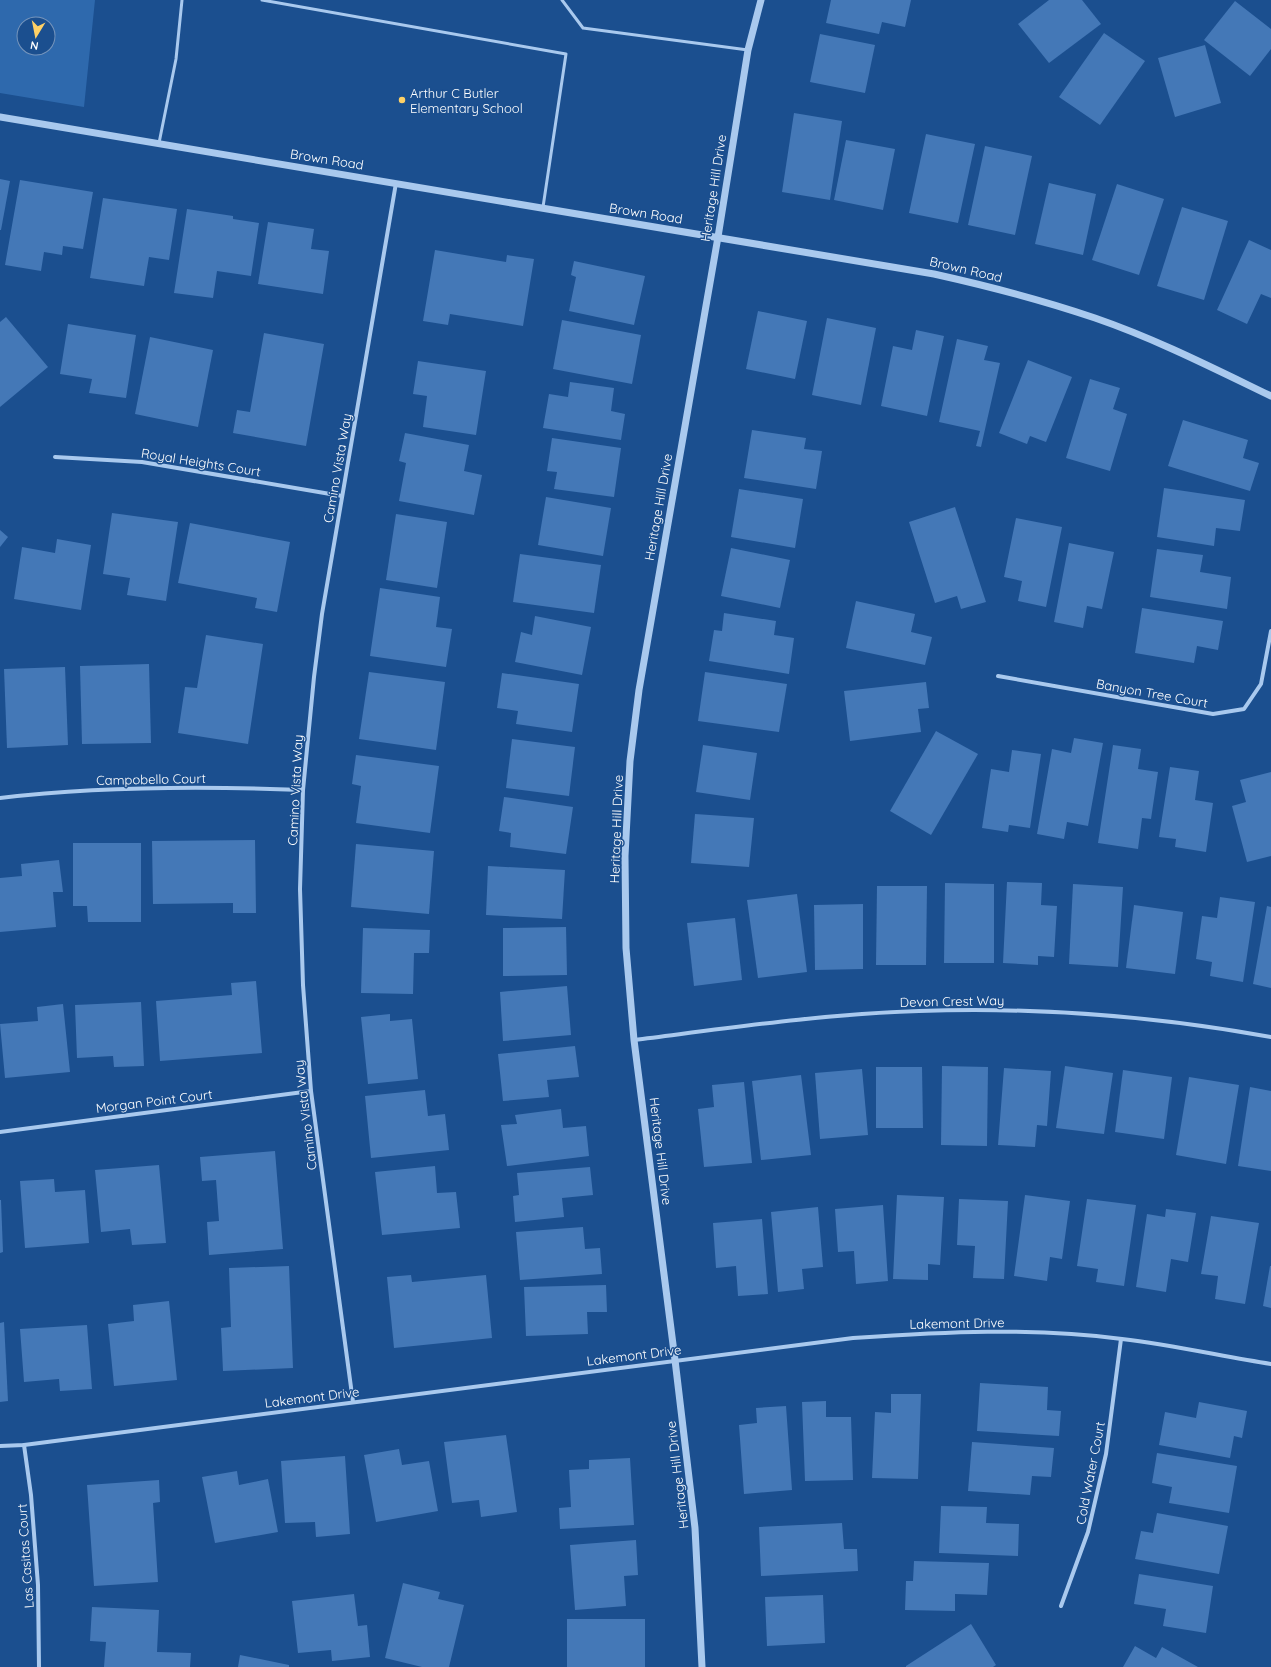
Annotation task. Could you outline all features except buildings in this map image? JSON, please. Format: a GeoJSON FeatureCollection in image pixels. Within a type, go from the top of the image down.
{"type":"FeatureCollection","features":[{"type":"Feature","properties":{"kind":"street","name":"Heritage Hill Drive"},"geometry":{"type":"LineString","coordinates":[[702,1667],[695,1528],[676,1360],[634,1040],[626,948],[625,863],[630,761],[638,690],[718,236],[748,50],[761,0]]}},
{"type":"Feature","properties":{"kind":"street","name":"Brown Road"},"geometry":{"type":"LineString","coordinates":[[0,117],[718,236],[934,274],[1016,293],[1096,319],[1174,349],[1271,396]]}},
{"type":"Feature","properties":{"kind":"street","name":"Camino Vista Way"},"geometry":{"type":"LineString","coordinates":[[353,1402],[311,1091],[303,985],[300,889],[303,790],[321,622],[396,183]]}},
{"type":"Feature","properties":{"kind":"street","name":"Royal Heights Court"},"geometry":{"type":"LineString","coordinates":[[55,457],[142,462],[342,496]]}},
{"type":"Feature","properties":{"kind":"street","name":"Banyon Tree Court"},"geometry":{"type":"LineString","coordinates":[[998,676],[1213,714],[1221,713],[1244,709],[1262,684],[1271,631]]}},
{"type":"Feature","properties":{"kind":"street","name":"Campobello Court"},"geometry":{"type":"LineString","coordinates":[[0,798],[39,793],[143,787],[303,790]]}},
{"type":"Feature","properties":{"kind":"street","name":"Devon Crest Way"},"geometry":{"type":"LineString","coordinates":[[634,1040],[805,1019],[918,1011],[1032,1010],[1146,1018],[1271,1037]]}},
{"type":"Feature","properties":{"kind":"street","name":"Morgan Point Court"},"geometry":{"type":"LineString","coordinates":[[0,1132],[311,1091]]}},
{"type":"Feature","properties":{"kind":"street","name":"Lakemont Drive"},"geometry":{"type":"LineString","coordinates":[[0,1446],[24,1445],[853,1338],[944,1332],[1035,1332],[1121,1339],[1271,1364]]}},
{"type":"Feature","properties":{"kind":"street","name":"Cold Water Court"},"geometry":{"type":"LineString","coordinates":[[1060,1606],[1088,1532],[1106,1454],[1121,1339]]}},
{"type":"Feature","properties":{"kind":"street","name":"Las Casitas Court"},"geometry":{"type":"LineString","coordinates":[[24,1445],[31,1496],[38,1585],[40,1667]]}},
{"type":"Feature","properties":{"kind":"lane"},"geometry":{"type":"LineString","coordinates":[[159,143],[176,60],[182,0]]}},
{"type":"Feature","properties":{"kind":"lane"},"geometry":{"type":"LineString","coordinates":[[262,0],[566,54],[543,208]]}},
{"type":"Feature","properties":{"kind":"lane"},"geometry":{"type":"LineString","coordinates":[[562,0],[583,28],[748,50]]}},
{"type":"Feature","properties":{"kind":"shaded area"},"geometry":{"type":"Polygon","coordinates":[[[0,0],[95,0],[84,107],[0,93],[0,0]]]}},
{"type":"Feature","properties":{"kind":"place","name":"Arthur C Butler Elementary School"},"geometry":{"type":"Point","coordinates":[402,100]}}]}
